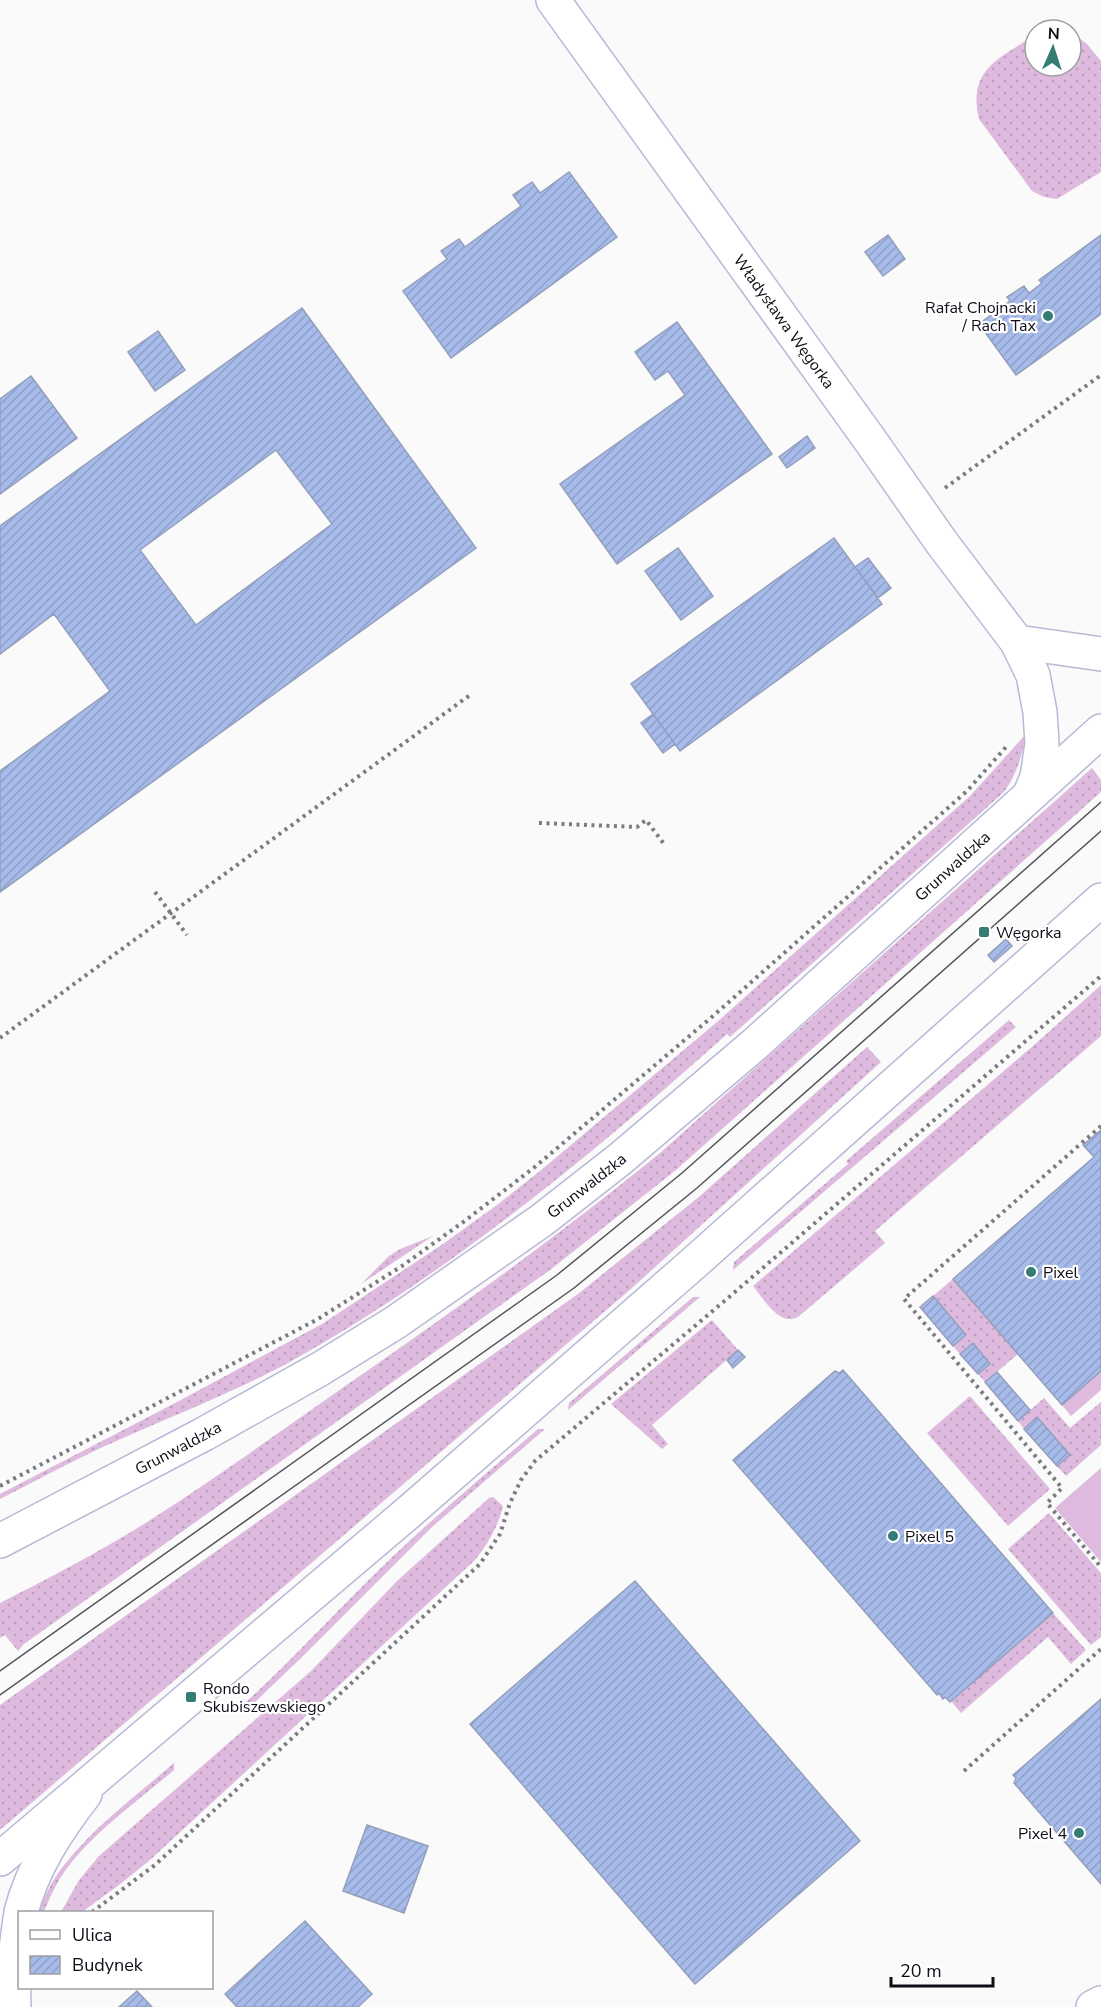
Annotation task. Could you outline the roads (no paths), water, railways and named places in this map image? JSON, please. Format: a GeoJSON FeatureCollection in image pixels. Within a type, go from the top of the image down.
{"type":"FeatureCollection","features":[{"type":"Feature","properties":{"kind":"street","name":"Władysława Węgorka"},"geometry":{"type":"LineString","coordinates":[[553,0],[942,543],[1017,642],[1033,675],[1042,734],[1040,762],[1030,794]]}},
{"type":"Feature","properties":{"kind":"street"},"geometry":{"type":"LineString","coordinates":[[1017,642],[1101,654]]}},
{"type":"Feature","properties":{"kind":"street","name":"Grunwaldzka"},"geometry":{"type":"LineString","coordinates":[[0,1541],[184,1445],[320,1369],[396,1322],[542,1220],[620,1159],[754,1044],[1101,731]]}},
{"type":"Feature","properties":{"kind":"street"},"geometry":{"type":"LineString","coordinates":[[0,1859],[418,1503],[695,1262],[1101,900]]}},
{"type":"Feature","properties":{"kind":"street"},"geometry":{"type":"LineString","coordinates":[[21,1911],[36,1869],[53,1839],[103,1771]]}},
{"type":"Feature","properties":{"kind":"street"},"geometry":{"type":"LineString","coordinates":[[14,2007],[13,1971],[18,1934]]}},
{"type":"Feature","properties":{"kind":"street"},"geometry":{"type":"LineString","coordinates":[[1093,2007],[1101,2003]]}},
{"type":"Feature","properties":{"kind":"tram line"},"geometry":{"type":"LineString","coordinates":[[0,1671],[557,1275],[682,1173],[1101,802]]}},
{"type":"Feature","properties":{"kind":"tram line"},"geometry":{"type":"LineString","coordinates":[[0,1695],[574,1288],[697,1188],[1101,831]]}},
{"type":"Feature","properties":{"kind":"place","name":"Rafał Chojnacki / Rach Tax"},"geometry":{"type":"Point","coordinates":[1048,316]}},
{"type":"Feature","properties":{"kind":"place","name":"Węgorka"},"geometry":{"type":"Point","coordinates":[984,932]}},
{"type":"Feature","properties":{"kind":"place","name":"Pixel"},"geometry":{"type":"Point","coordinates":[1031,1272]}},
{"type":"Feature","properties":{"kind":"place","name":"Pixel 5"},"geometry":{"type":"Point","coordinates":[893,1536]}},
{"type":"Feature","properties":{"kind":"place","name":"Rondo Skubiszewskiego"},"geometry":{"type":"Point","coordinates":[191,1697]}},
{"type":"Feature","properties":{"kind":"place","name":"Pixel 4"},"geometry":{"type":"Point","coordinates":[1079,1833]}}]}
